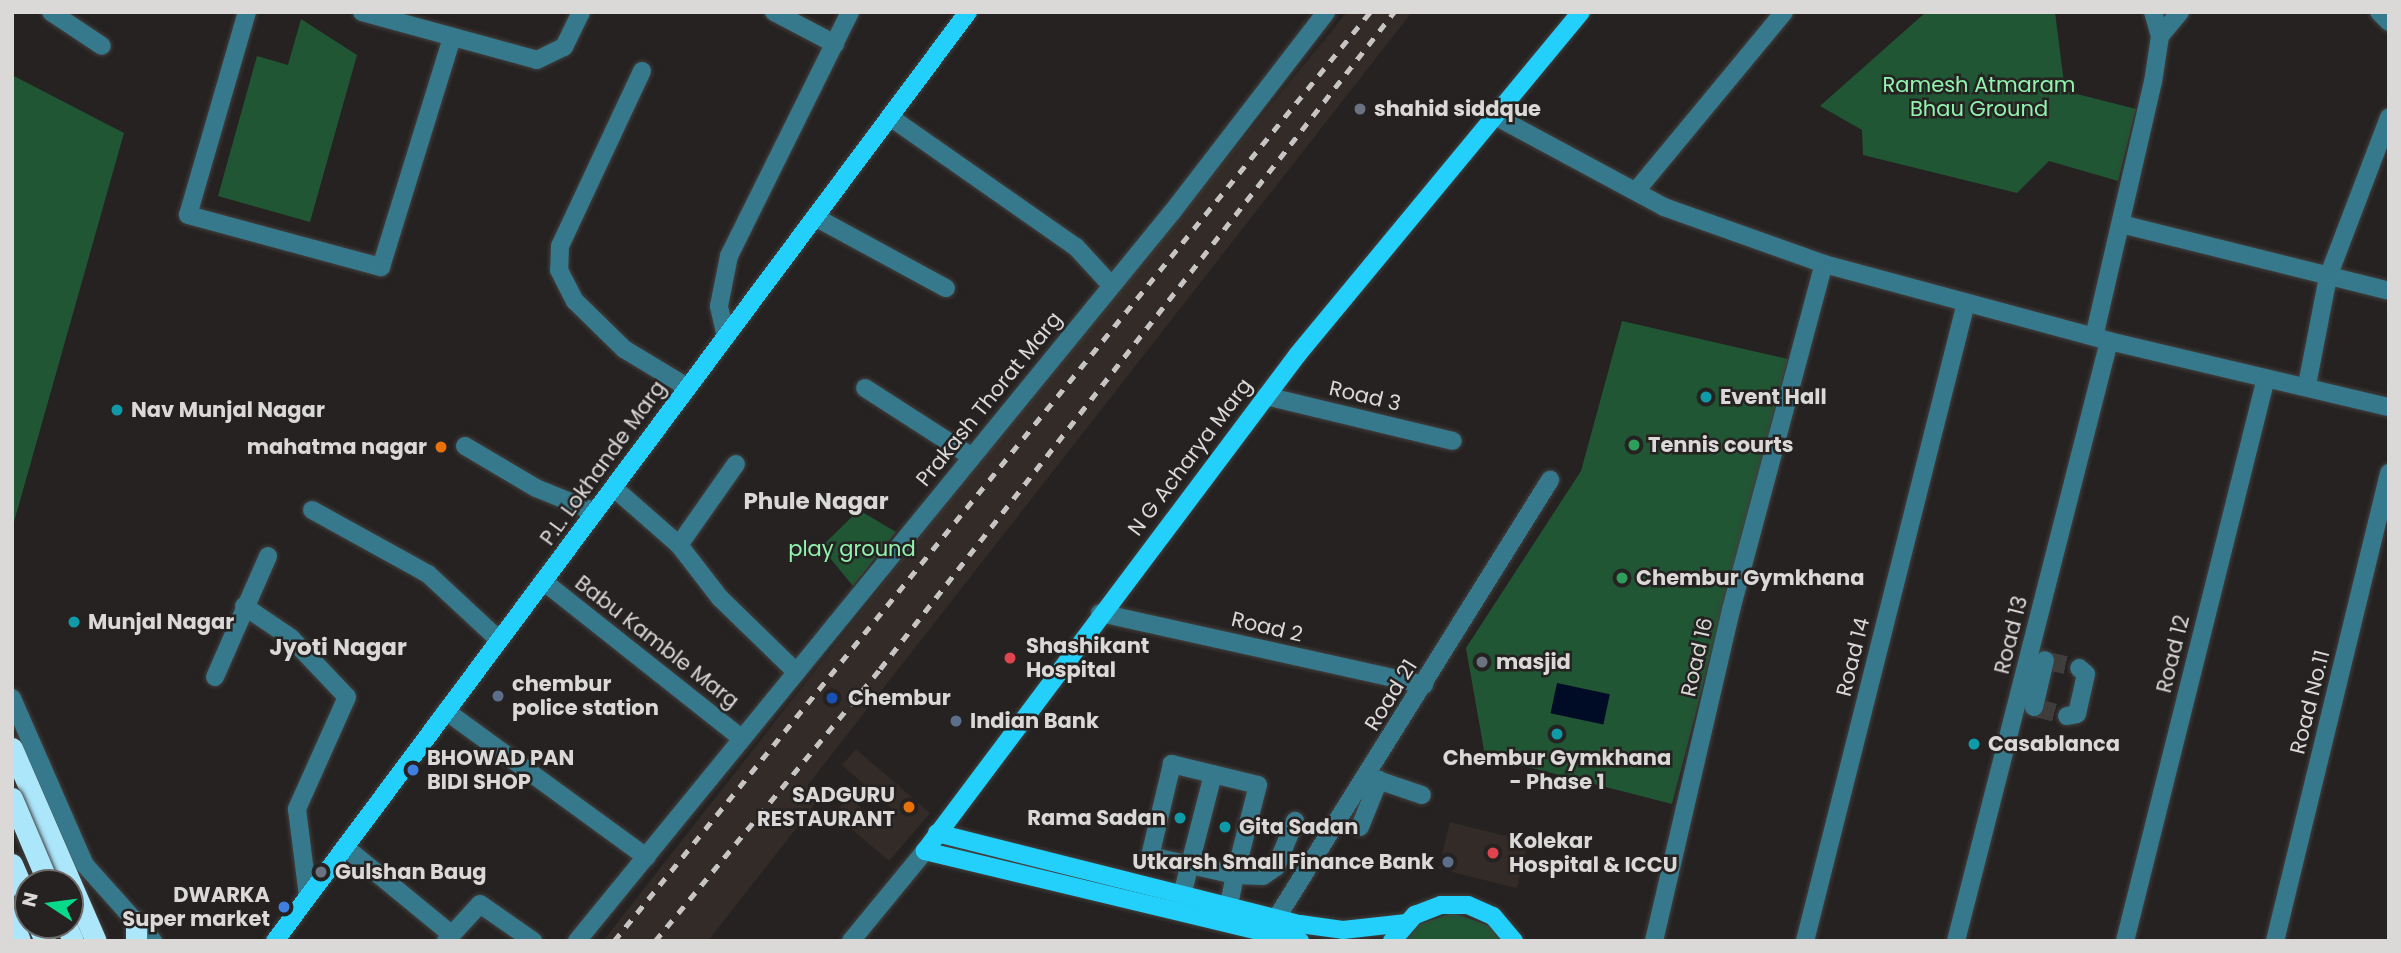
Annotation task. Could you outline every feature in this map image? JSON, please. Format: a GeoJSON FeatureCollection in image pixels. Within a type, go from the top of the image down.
{"type":"FeatureCollection","features":[{"type":"Feature","properties":{"kind":"highway"},"geometry":{"type":"LineString","coordinates":[[12,748],[64,869]]}},
{"type":"Feature","properties":{"kind":"highway"},"geometry":{"type":"LineString","coordinates":[[12,798],[42,869]]}},
{"type":"Feature","properties":{"kind":"highway"},"geometry":{"type":"LineString","coordinates":[[84,918],[96,941]]}},
{"type":"Feature","properties":{"kind":"highway"},"geometry":{"type":"LineString","coordinates":[[12,919],[20,941]]}},
{"type":"Feature","properties":{"kind":"main road","name":"P.L. Lokhande Marg"},"geometry":{"type":"LineString","coordinates":[[275,941],[968,12]]}},
{"type":"Feature","properties":{"kind":"main road","name":"N G Acharya Marg"},"geometry":{"type":"LineString","coordinates":[[925,851],[1100,613],[1266,396],[1581,12]]}},
{"type":"Feature","properties":{"kind":"main road"},"geometry":{"type":"LineString","coordinates":[[937,833],[1228,907],[1296,940]]}},
{"type":"Feature","properties":{"kind":"main road"},"geometry":{"type":"LineString","coordinates":[[925,851],[1271,926],[1343,930],[1405,923],[1441,905],[1468,905],[1493,916],[1514,941]]}},
{"type":"Feature","properties":{"kind":"main road"},"geometry":{"type":"LineString","coordinates":[[12,919],[43,941]]}},
{"type":"Feature","properties":{"kind":"main road"},"geometry":{"type":"LineString","coordinates":[[1392,941],[1405,923]]}},
{"type":"Feature","properties":{"kind":"street"},"geometry":{"type":"LineString","coordinates":[[51,12],[102,46]]}},
{"type":"Feature","properties":{"kind":"street"},"geometry":{"type":"LineString","coordinates":[[247,12],[188,215],[381,267],[452,37]]}},
{"type":"Feature","properties":{"kind":"street"},"geometry":{"type":"LineString","coordinates":[[362,12],[537,60],[564,47],[581,12]]}},
{"type":"Feature","properties":{"kind":"street"},"geometry":{"type":"LineString","coordinates":[[774,12],[835,44]]}},
{"type":"Feature","properties":{"kind":"street"},"geometry":{"type":"LineString","coordinates":[[726,337],[719,306],[729,256],[850,12]]}},
{"type":"Feature","properties":{"kind":"street","name":"Prakash Thorat Marg"},"geometry":{"type":"LineString","coordinates":[[577,941],[1111,285],[1326,12]]}},
{"type":"Feature","properties":{"kind":"street"},"geometry":{"type":"LineString","coordinates":[[1636,191],[1784,12]]}},
{"type":"Feature","properties":{"kind":"street"},"geometry":{"type":"LineString","coordinates":[[2153,12],[2160,36]]}},
{"type":"Feature","properties":{"kind":"street"},"geometry":{"type":"LineString","coordinates":[[2160,36],[2180,12]]}},
{"type":"Feature","properties":{"kind":"street"},"geometry":{"type":"LineString","coordinates":[[2379,12],[2389,22]]}},
{"type":"Feature","properties":{"kind":"street","name":"Road 13"},"geometry":{"type":"LineString","coordinates":[[1956,941],[2041,659],[2102,339],[2121,224],[2160,36]]}},
{"type":"Feature","properties":{"kind":"street"},"geometry":{"type":"LineString","coordinates":[[642,71],[560,246],[559,270],[575,301],[624,349],[687,387]]}},
{"type":"Feature","properties":{"kind":"street"},"geometry":{"type":"LineString","coordinates":[[890,117],[1076,247],[1111,285]]}},
{"type":"Feature","properties":{"kind":"street"},"geometry":{"type":"LineString","coordinates":[[1497,117],[1636,191],[1824,264],[2102,339],[2266,378],[2307,385],[2389,407]]}},
{"type":"Feature","properties":{"kind":"street"},"geometry":{"type":"LineString","coordinates":[[2307,385],[2328,277],[2389,117]]}},
{"type":"Feature","properties":{"kind":"street"},"geometry":{"type":"LineString","coordinates":[[816,217],[946,288]]}},
{"type":"Feature","properties":{"kind":"street"},"geometry":{"type":"LineString","coordinates":[[2121,224],[2389,291]]}},
{"type":"Feature","properties":{"kind":"street","name":"Road 16"},"geometry":{"type":"LineString","coordinates":[[1654,941],[1731,611],[1824,264]]}},
{"type":"Feature","properties":{"kind":"street","name":"Road 14"},"geometry":{"type":"LineString","coordinates":[[1805,941],[1966,303]]}},
{"type":"Feature","properties":{"kind":"street","name":"Road 12"},"geometry":{"type":"LineString","coordinates":[[2125,941],[2266,378]]}},
{"type":"Feature","properties":{"kind":"street"},"geometry":{"type":"LineString","coordinates":[[864,388],[972,457]]}},
{"type":"Feature","properties":{"kind":"street","name":"Road 3"},"geometry":{"type":"LineString","coordinates":[[1266,396],[1453,441]]}},
{"type":"Feature","properties":{"kind":"street"},"geometry":{"type":"LineString","coordinates":[[466,446],[536,488],[595,512]]}},
{"type":"Feature","properties":{"kind":"street"},"geometry":{"type":"LineString","coordinates":[[679,545],[736,464]]}},
{"type":"Feature","properties":{"kind":"street","name":"Road No.11"},"geometry":{"type":"LineString","coordinates":[[2275,941],[2389,473]]}},
{"type":"Feature","properties":{"kind":"street","name":"Road 21"},"geometry":{"type":"LineString","coordinates":[[1271,926],[1345,809],[1373,778],[1424,685],[1550,480]]}},
{"type":"Feature","properties":{"kind":"street"},"geometry":{"type":"LineString","coordinates":[[614,488],[679,545],[720,597],[796,672]]}},
{"type":"Feature","properties":{"kind":"street"},"geometry":{"type":"LineString","coordinates":[[312,510],[428,574],[499,640]]}},
{"type":"Feature","properties":{"kind":"street"},"geometry":{"type":"LineString","coordinates":[[215,677],[268,556]]}},
{"type":"Feature","properties":{"kind":"street","name":"Babu Kamble Marg"},"geometry":{"type":"LineString","coordinates":[[543,582],[742,739]]}},
{"type":"Feature","properties":{"kind":"street"},"geometry":{"type":"LineString","coordinates":[[244,606],[291,638],[347,697],[297,809],[308,896]]}},
{"type":"Feature","properties":{"kind":"street","name":"Road 2"},"geometry":{"type":"LineString","coordinates":[[1100,613],[1424,685]]}},
{"type":"Feature","properties":{"kind":"street"},"geometry":{"type":"LineString","coordinates":[[2067,716],[2078,711],[2086,674],[2079,668]]}},
{"type":"Feature","properties":{"kind":"street"},"geometry":{"type":"LineString","coordinates":[[12,698],[85,865],[136,931],[153,941]]}},
{"type":"Feature","properties":{"kind":"street"},"geometry":{"type":"LineString","coordinates":[[446,711],[646,858]]}},
{"type":"Feature","properties":{"kind":"street"},"geometry":{"type":"LineString","coordinates":[[1228,907],[1236,875],[1258,785],[1172,764],[1150,856],[1236,875],[1263,876],[1276,867],[1295,821]]}},
{"type":"Feature","properties":{"kind":"street"},"geometry":{"type":"LineString","coordinates":[[1182,895],[1213,774]]}},
{"type":"Feature","properties":{"kind":"street"},"geometry":{"type":"LineString","coordinates":[[1345,809],[1362,821],[1373,778],[1422,795]]}},
{"type":"Feature","properties":{"kind":"street"},"geometry":{"type":"LineString","coordinates":[[345,847],[449,937],[480,904],[533,941]]}},
{"type":"Feature","properties":{"kind":"street","name":"N G Acharya Marg"},"geometry":{"type":"LineString","coordinates":[[851,941],[925,851]]}},
{"type":"Feature","properties":{"kind":"street"},"geometry":{"type":"LineString","coordinates":[[12,866],[85,865]]}},
{"type":"Feature","properties":{"kind":"shaded area"},"geometry":{"type":"Polygon","coordinates":[[[1347,12],[1412,12],[807,786],[820,798],[708,941],[603,941],[998,437],[1347,12]]]}},
{"type":"Feature","properties":{"kind":"shaded area","name":"SADGURU RESTAURANT"},"geometry":{"type":"Polygon","coordinates":[[[856,749],[930,813],[889,861],[834,814],[848,797],[881,825],[894,811],[842,765],[856,749]]]}},
{"type":"Feature","properties":{"kind":"shaded area"},"geometry":{"type":"Polygon","coordinates":[[[1450,822],[1529,842],[1517,888],[1438,869],[1450,822]]]}},
{"type":"Feature","properties":{"kind":"green space","name":"Ramesh Atmaram Bhau Ground"},"geometry":{"type":"Polygon","coordinates":[[[1926,12],[2055,12],[2065,91],[2136,109],[2118,181],[2049,161],[2017,193],[1863,155],[1862,130],[1820,106],[1926,12]]]}},
{"type":"Feature","properties":{"kind":"green space"},"geometry":{"type":"Polygon","coordinates":[[[301,19],[357,55],[310,222],[218,196],[257,56],[288,65],[301,19]]]}},
{"type":"Feature","properties":{"kind":"green space"},"geometry":{"type":"Polygon","coordinates":[[[12,75],[124,133],[12,529],[12,75]]]}},
{"type":"Feature","properties":{"kind":"green space","name":"Chembur Gymkhana"},"geometry":{"type":"Polygon","coordinates":[[[1622,321],[1788,359],[1672,804],[1485,756],[1466,648],[1581,471],[1622,321]]]}},
{"type":"Feature","properties":{"kind":"green space","name":"play ground"},"geometry":{"type":"Polygon","coordinates":[[[859,510],[896,532],[853,586],[821,547],[859,510]]]}},
{"type":"Feature","properties":{"kind":"green space"},"geometry":{"type":"Polygon","coordinates":[[[1453,913],[1490,926],[1502,941],[1401,941],[1416,925],[1453,913]]]}},
{"type":"Feature","properties":{"kind":"water"},"geometry":{"type":"Polygon","coordinates":[[[1557,683],[1610,694],[1603,725],[1551,713],[1557,683]]]}},
{"type":"Feature","properties":{"kind":"tunnel"},"geometry":{"type":"LineString","coordinates":[[2048,661],[2079,668]]}},
{"type":"Feature","properties":{"kind":"tunnel"},"geometry":{"type":"LineString","coordinates":[[2037,708],[2067,716]]}},
{"type":"Feature","properties":{"kind":"railway"},"geometry":{"type":"LineString","coordinates":[[614,941],[1370,12]]}},
{"type":"Feature","properties":{"kind":"railway"},"geometry":{"type":"LineString","coordinates":[[655,941],[880,669],[1394,12]]}},
{"type":"Feature","properties":{"kind":"place","name":"shahid siddque"},"geometry":{"type":"Point","coordinates":[1360,109]}},
{"type":"Feature","properties":{"kind":"place","name":"Event Hall"},"geometry":{"type":"Point","coordinates":[1706,397]}},
{"type":"Feature","properties":{"kind":"place","name":"Nav Munjal Nagar"},"geometry":{"type":"Point","coordinates":[117,410]}},
{"type":"Feature","properties":{"kind":"place","name":"Tennis courts"},"geometry":{"type":"Point","coordinates":[1634,445]}},
{"type":"Feature","properties":{"kind":"place","name":"mahatma nagar"},"geometry":{"type":"Point","coordinates":[441,447]}},
{"type":"Feature","properties":{"kind":"place","name":"Chembur Gymkhana"},"geometry":{"type":"Point","coordinates":[1622,578]}},
{"type":"Feature","properties":{"kind":"place","name":"Munjal Nagar"},"geometry":{"type":"Point","coordinates":[74,622]}},
{"type":"Feature","properties":{"kind":"place","name":"Shashikant Hospital"},"geometry":{"type":"Point","coordinates":[1010,658]}},
{"type":"Feature","properties":{"kind":"place","name":"masjid"},"geometry":{"type":"Point","coordinates":[1482,662]}},
{"type":"Feature","properties":{"kind":"place","name":"chembur police station"},"geometry":{"type":"Point","coordinates":[498,696]}},
{"type":"Feature","properties":{"kind":"place","name":"Chembur"},"geometry":{"type":"Point","coordinates":[832,698]}},
{"type":"Feature","properties":{"kind":"place","name":"Indian Bank"},"geometry":{"type":"Point","coordinates":[956,721]}},
{"type":"Feature","properties":{"kind":"place","name":"Chembur Gymkhana - Phase 1"},"geometry":{"type":"Point","coordinates":[1557,734]}},
{"type":"Feature","properties":{"kind":"place","name":"Casablanca"},"geometry":{"type":"Point","coordinates":[1974,744]}},
{"type":"Feature","properties":{"kind":"place","name":"BHOWAD PAN BIDI SHOP"},"geometry":{"type":"Point","coordinates":[413,770]}},
{"type":"Feature","properties":{"kind":"place","name":"SADGURU RESTAURANT"},"geometry":{"type":"Point","coordinates":[909,807]}},
{"type":"Feature","properties":{"kind":"place","name":"Rama Sadan"},"geometry":{"type":"Point","coordinates":[1180,818]}},
{"type":"Feature","properties":{"kind":"place","name":"Gita Sadan"},"geometry":{"type":"Point","coordinates":[1225,827]}},
{"type":"Feature","properties":{"kind":"place","name":"Kolekar Hospital & ICCU"},"geometry":{"type":"Point","coordinates":[1493,853]}},
{"type":"Feature","properties":{"kind":"place","name":"Utkarsh Small Finance Bank"},"geometry":{"type":"Point","coordinates":[1448,862]}},
{"type":"Feature","properties":{"kind":"place","name":"Gulshan Baug"},"geometry":{"type":"Point","coordinates":[321,872]}},
{"type":"Feature","properties":{"kind":"place","name":"DWARKA Super market"},"geometry":{"type":"Point","coordinates":[284,907]}},
{"type":"Feature","properties":{"kind":"district","name":"Phule Nagar"},"geometry":{"type":"Point","coordinates":[816,501]}},
{"type":"Feature","properties":{"kind":"district","name":"Jyoti Nagar"},"geometry":{"type":"Point","coordinates":[338,647]}}]}
